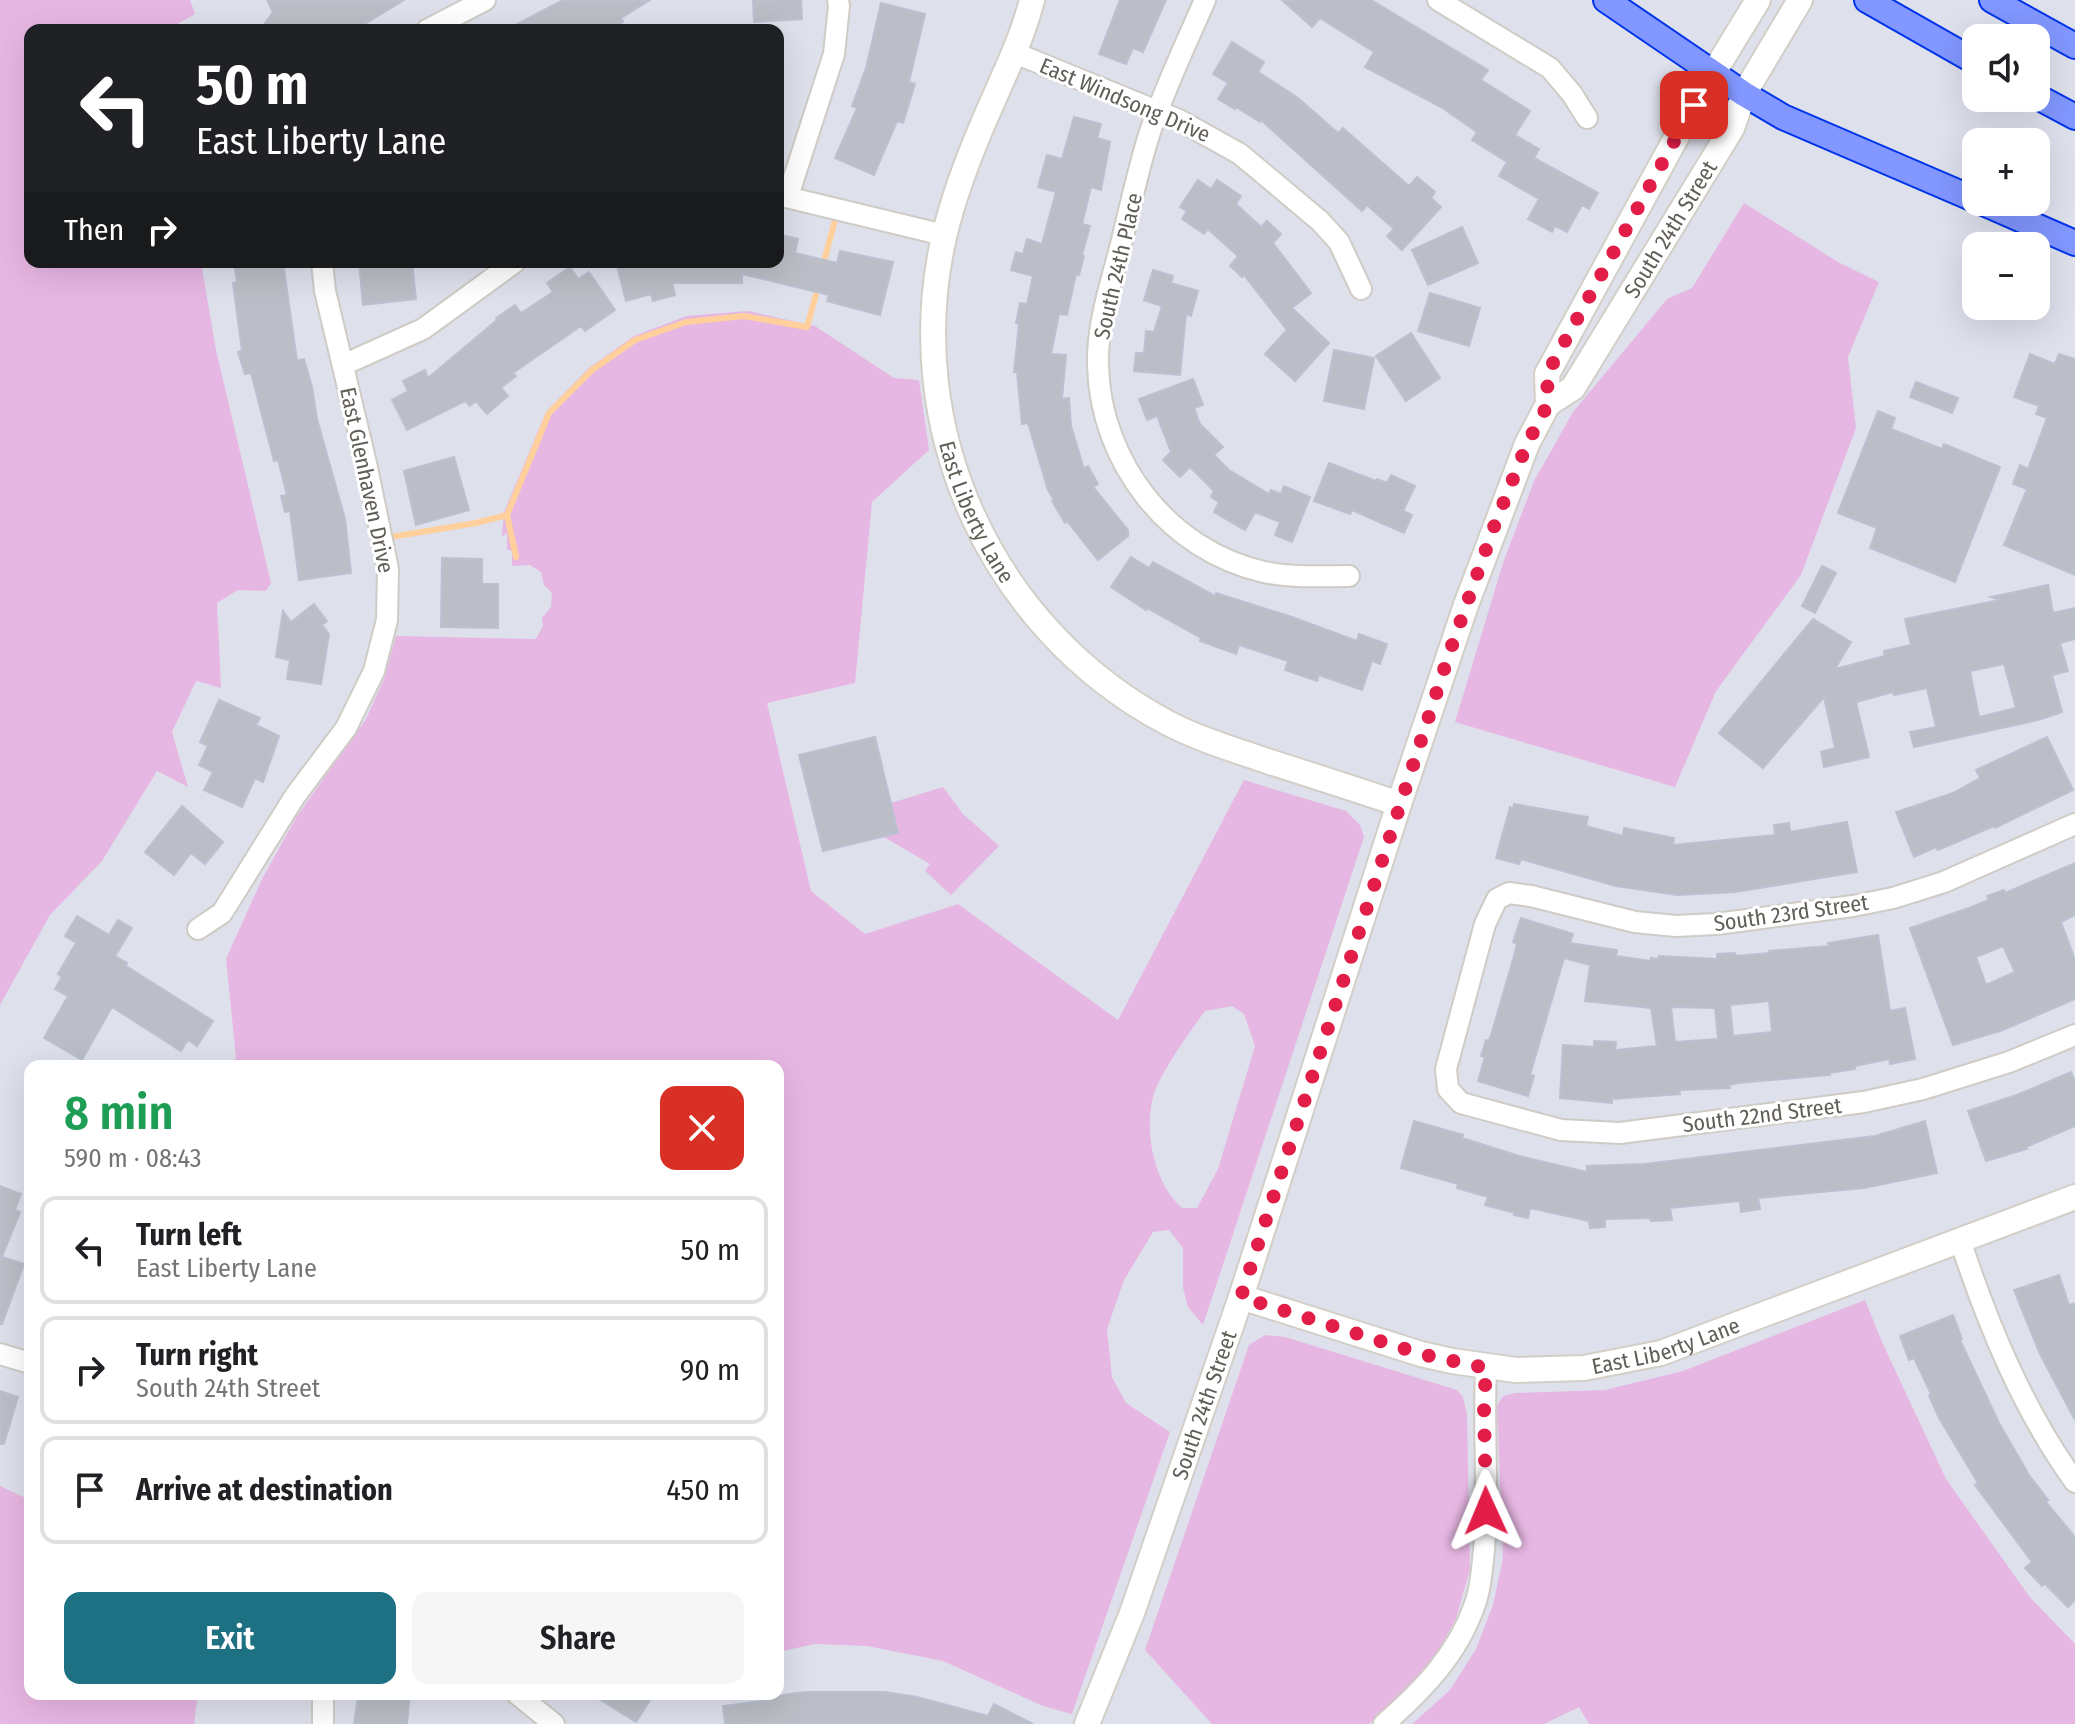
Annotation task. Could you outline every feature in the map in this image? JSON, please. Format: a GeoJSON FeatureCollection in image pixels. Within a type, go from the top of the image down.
{"type":"FeatureCollection","features":[{"type":"Feature","properties":{"kind":"highway"},"geometry":{"type":"LineString","coordinates":[[1606,0],[1713,74],[1783,117],[1962,194]]}},
{"type":"Feature","properties":{"kind":"highway"},"geometry":{"type":"LineString","coordinates":[[1992,0],[2075,46]]}},
{"type":"Feature","properties":{"kind":"highway"},"geometry":{"type":"LineString","coordinates":[[1873,4],[1962,54]]}},
{"type":"Feature","properties":{"kind":"highway"},"geometry":{"type":"LineString","coordinates":[[2050,104],[2075,117]]}},
{"type":"Feature","properties":{"kind":"highway"},"geometry":{"type":"LineString","coordinates":[[2013,216],[2075,243]]}},
{"type":"Feature","properties":{"kind":"street"},"geometry":{"type":"LineString","coordinates":[[439,24],[485,0]]}},
{"type":"Feature","properties":{"kind":"street"},"geometry":{"type":"LineString","coordinates":[[784,193],[834,54],[838,0]]}},
{"type":"Feature","properties":{"kind":"street","name":"East Liberty Lane"},"geometry":{"type":"LineString","coordinates":[[1032,0],[1015,53],[956,190],[944,235],[933,305],[934,382],[942,427],[953,469],[984,542],[997,566],[1036,618],[1113,690],[1166,722],[1221,745],[1399,804]]}},
{"type":"Feature","properties":{"kind":"street","name":"South 24th Place"},"geometry":{"type":"LineString","coordinates":[[1205,0],[1149,135],[1099,333],[1104,414],[1126,469],[1141,492],[1173,526],[1194,541],[1218,555],[1263,571],[1291,576],[1349,576]]}},
{"type":"Feature","properties":{"kind":"street"},"geometry":{"type":"LineString","coordinates":[[1438,0],[1550,68],[1587,118]]}},
{"type":"Feature","properties":{"kind":"street","name":"South 24th Street"},"geometry":{"type":"LineString","coordinates":[[1087,1724],[1132,1613],[1241,1297],[1399,804],[1495,524],[1527,444],[1548,404],[1547,374],[1713,74],[1758,0]]}},
{"type":"Feature","properties":{"kind":"street","name":"South 24th Street"},"geometry":{"type":"LineString","coordinates":[[1548,404],[1573,388],[1732,128],[1744,94],[1800,0]]}},
{"type":"Feature","properties":{"kind":"street","name":"East Windsong Drive"},"geometry":{"type":"LineString","coordinates":[[1015,53],[1158,111],[1217,139],[1240,154],[1320,221],[1339,242],[1361,289]]}},
{"type":"Feature","properties":{"kind":"street"},"geometry":{"type":"LineString","coordinates":[[784,196],[944,235]]}},
{"type":"Feature","properties":{"kind":"street","name":"East Glenhaven Drive"},"geometry":{"type":"LineString","coordinates":[[198,929],[222,913],[295,796],[346,728],[374,671],[387,620],[388,569],[325,291],[323,268]]}},
{"type":"Feature","properties":{"kind":"street"},"geometry":{"type":"LineString","coordinates":[[343,365],[423,329],[507,268]]}},
{"type":"Feature","properties":{"kind":"street","name":"South 23rd Street"},"geometry":{"type":"LineString","coordinates":[[1448,1089],[1446,1069],[1485,924],[1497,899],[1509,893],[1635,922],[1696,926],[1716,924],[1853,906],[1914,892],[1944,882],[2075,824]]}},
{"type":"Feature","properties":{"kind":"street","name":"South 22nd Street"},"geometry":{"type":"LineString","coordinates":[[1448,1089],[1461,1103],[1546,1126],[1592,1133],[1620,1133],[1864,1102],[1908,1093],[2009,1062],[2075,1035]]}},
{"type":"Feature","properties":{"kind":"street","name":"East Liberty Lane"},"geometry":{"type":"LineString","coordinates":[[1241,1297],[1421,1354],[1486,1368],[1584,1368],[1661,1353],[2075,1197]]}},
{"type":"Feature","properties":{"kind":"street"},"geometry":{"type":"LineString","coordinates":[[1960,1240],[1977,1288],[2032,1413],[2075,1482]]}},
{"type":"Feature","properties":{"kind":"street"},"geometry":{"type":"LineString","coordinates":[[0,1354],[24,1358]]}},
{"type":"Feature","properties":{"kind":"street"},"geometry":{"type":"LineString","coordinates":[[1384,1724],[1415,1697],[1442,1667],[1476,1604],[1482,1573],[1486,1511],[1486,1368]]}},
{"type":"Feature","properties":{"kind":"street"},"geometry":{"type":"LineString","coordinates":[[323,1700],[323,1724]]}},
{"type":"Feature","properties":{"kind":"street"},"geometry":{"type":"LineString","coordinates":[[524,1700],[554,1724]]}},
{"type":"Feature","properties":{"kind":"shaded area"},"geometry":{"type":"Polygon","coordinates":[[[0,0],[190,0],[195,14],[177,24],[24,24],[24,268],[202,268],[216,350],[271,583],[266,591],[238,590],[217,603],[221,688],[196,681],[172,732],[188,787],[157,771],[102,861],[50,915],[0,1005],[0,0]]]}},
{"type":"Feature","properties":{"kind":"shaded area"},"geometry":{"type":"Polygon","coordinates":[[[1744,203],[1838,262],[1879,282],[1848,357],[1856,428],[1801,575],[1716,691],[1675,787],[1455,722],[1503,563],[1534,481],[1573,412],[1667,299],[1692,288],[1744,203]]]}},
{"type":"Feature","properties":{"kind":"shaded area"},"geometry":{"type":"Polygon","coordinates":[[[748,311],[815,326],[894,378],[919,380],[929,450],[872,502],[855,683],[767,703],[811,891],[865,934],[958,904],[1118,1020],[1244,780],[1346,811],[1360,825],[1364,837],[1203,1325],[1188,1307],[1183,1288],[1183,1248],[1169,1230],[1153,1232],[1124,1280],[1107,1329],[1112,1377],[1126,1403],[1170,1432],[1072,1714],[1043,1706],[943,1661],[867,1646],[815,1644],[784,1651],[784,1060],[234,1060],[236,1058],[226,959],[262,879],[297,816],[366,719],[384,679],[396,636],[536,639],[543,626],[542,618],[551,607],[552,593],[544,585],[541,572],[530,565],[512,566],[507,533],[502,536],[504,512],[546,412],[589,368],[634,336],[687,316],[748,311]],[[1232,1006],[1205,1011],[1156,1088],[1150,1126],[1154,1157],[1164,1185],[1182,1208],[1197,1208],[1218,1169],[1255,1046],[1244,1014],[1232,1006]]]}},
{"type":"Feature","properties":{"kind":"shaded area"},"geometry":{"type":"Polygon","coordinates":[[[943,787],[963,814],[999,846],[951,895],[925,871],[930,864],[884,837],[898,833],[891,803],[943,787]]]}},
{"type":"Feature","properties":{"kind":"shaded area"},"geometry":{"type":"Polygon","coordinates":[[[1865,1300],[1946,1479],[2029,1596],[2075,1644],[2075,1724],[1589,1724],[1579,1707],[1544,1724],[1412,1724],[1450,1690],[1476,1649],[1493,1605],[1503,1558],[1497,1406],[1503,1396],[1605,1390],[1683,1371],[1865,1300]]]}},
{"type":"Feature","properties":{"kind":"shaded area"},"geometry":{"type":"Polygon","coordinates":[[[1265,1335],[1285,1337],[1457,1390],[1463,1397],[1467,1414],[1470,1569],[1456,1619],[1434,1658],[1414,1684],[1369,1724],[1212,1724],[1145,1650],[1249,1345],[1265,1335]]]}},
{"type":"Feature","properties":{"kind":"shaded area"},"geometry":{"type":"Polygon","coordinates":[[[0,1486],[24,1497],[24,1700],[197,1700],[194,1724],[0,1724],[0,1486]]]}},
{"type":"Feature","properties":{"kind":"building"},"geometry":{"type":"Polygon","coordinates":[[[267,0],[404,0],[365,24],[264,24],[273,12],[267,0]]]}},
{"type":"Feature","properties":{"kind":"building"},"geometry":{"type":"Polygon","coordinates":[[[563,0],[650,0],[621,18],[623,22],[620,24],[517,24],[563,0]]]}},
{"type":"Feature","properties":{"kind":"building"},"geometry":{"type":"Polygon","coordinates":[[[753,0],[801,0],[802,19],[754,22],[753,0]]]}},
{"type":"Feature","properties":{"kind":"building"},"geometry":{"type":"Polygon","coordinates":[[[1120,0],[1166,0],[1143,52],[1133,48],[1126,64],[1099,54],[1120,0]]]}},
{"type":"Feature","properties":{"kind":"building"},"geometry":{"type":"Polygon","coordinates":[[[1282,0],[1371,0],[1488,70],[1481,80],[1530,111],[1515,135],[1539,149],[1534,158],[1598,193],[1589,209],[1582,205],[1567,232],[1555,226],[1552,232],[1528,219],[1539,199],[1499,176],[1507,162],[1472,140],[1477,132],[1441,107],[1365,67],[1374,52],[1320,18],[1312,27],[1282,0]]]}},
{"type":"Feature","properties":{"kind":"building"},"geometry":{"type":"Polygon","coordinates":[[[881,3],[925,14],[909,82],[915,84],[903,123],[897,121],[874,175],[835,158],[857,108],[852,106],[866,68],[881,3]]]}},
{"type":"Feature","properties":{"kind":"building"},"geometry":{"type":"Polygon","coordinates":[[[1232,42],[1264,62],[1258,72],[1298,98],[1338,133],[1343,128],[1409,186],[1417,177],[1435,192],[1431,198],[1441,207],[1402,250],[1387,236],[1394,229],[1367,205],[1362,211],[1261,120],[1218,99],[1228,83],[1213,74],[1232,42]]]}},
{"type":"Feature","properties":{"kind":"building"},"geometry":{"type":"Polygon","coordinates":[[[1074,117],[1101,124],[1097,138],[1110,142],[1101,190],[1091,187],[1082,224],[1090,226],[1084,256],[1079,275],[1076,274],[1067,315],[1059,314],[1051,354],[1066,355],[1062,399],[1069,398],[1071,426],[1084,469],[1088,466],[1098,484],[1093,487],[1128,530],[1128,536],[1098,560],[1067,521],[1065,523],[1052,501],[1028,423],[1022,424],[1017,372],[1014,372],[1019,324],[1016,323],[1020,303],[1027,304],[1033,276],[1011,270],[1016,252],[1023,254],[1027,239],[1042,244],[1056,192],[1038,187],[1047,155],[1062,159],[1074,117]]]}},
{"type":"Feature","properties":{"kind":"building"},"geometry":{"type":"Polygon","coordinates":[[[1198,180],[1211,189],[1217,180],[1241,196],[1236,204],[1261,227],[1267,221],[1281,234],[1273,243],[1311,293],[1292,308],[1329,343],[1295,381],[1265,354],[1287,330],[1244,275],[1242,277],[1230,266],[1238,256],[1208,229],[1204,234],[1182,219],[1187,211],[1180,207],[1198,180]]]}},
{"type":"Feature","properties":{"kind":"building"},"geometry":{"type":"Polygon","coordinates":[[[1462,227],[1478,263],[1428,285],[1412,250],[1462,227]]]}},
{"type":"Feature","properties":{"kind":"building"},"geometry":{"type":"Polygon","coordinates":[[[784,236],[798,239],[795,253],[837,263],[840,251],[893,262],[880,315],[827,301],[829,295],[742,274],[742,283],[672,283],[675,295],[653,301],[651,294],[626,301],[618,268],[784,268],[784,236]]]}},
{"type":"Feature","properties":{"kind":"building"},"geometry":{"type":"Polygon","coordinates":[[[235,268],[284,268],[297,361],[304,359],[312,387],[317,419],[345,519],[351,573],[299,580],[290,511],[285,512],[281,496],[287,495],[278,460],[274,461],[251,373],[245,374],[238,352],[242,351],[233,283],[237,282],[235,268]]]}},
{"type":"Feature","properties":{"kind":"building"},"geometry":{"type":"Polygon","coordinates":[[[360,268],[413,268],[416,299],[363,305],[360,268]]]}},
{"type":"Feature","properties":{"kind":"building"},"geometry":{"type":"Polygon","coordinates":[[[569,268],[578,279],[589,272],[615,310],[585,331],[581,326],[513,373],[516,376],[501,388],[508,396],[487,414],[476,401],[470,406],[465,401],[407,430],[392,400],[408,391],[403,381],[425,370],[428,378],[496,318],[515,305],[521,313],[553,292],[547,283],[569,268]]]}},
{"type":"Feature","properties":{"kind":"building"},"geometry":{"type":"Polygon","coordinates":[[[1153,270],[1173,276],[1171,283],[1198,291],[1191,316],[1186,314],[1180,375],[1134,371],[1136,353],[1144,353],[1146,331],[1154,332],[1162,306],[1144,300],[1153,270]]]}},
{"type":"Feature","properties":{"kind":"building"},"geometry":{"type":"Polygon","coordinates":[[[1430,293],[1480,308],[1469,346],[1418,331],[1430,293]]]}},
{"type":"Feature","properties":{"kind":"building"},"geometry":{"type":"Polygon","coordinates":[[[1411,333],[1440,378],[1406,401],[1376,356],[1411,333]]]}},
{"type":"Feature","properties":{"kind":"building"},"geometry":{"type":"Polygon","coordinates":[[[1334,350],[1374,358],[1364,409],[1324,401],[1334,350]]]}},
{"type":"Feature","properties":{"kind":"building"},"geometry":{"type":"Polygon","coordinates":[[[2030,354],[2055,364],[2059,354],[2075,359],[2075,575],[2004,545],[2027,489],[2013,484],[2020,465],[2028,469],[2047,418],[2036,414],[2039,406],[2014,397],[2030,354]]]}},
{"type":"Feature","properties":{"kind":"building"},"geometry":{"type":"Polygon","coordinates":[[[1193,379],[1203,405],[1194,408],[1200,424],[1223,447],[1214,455],[1229,470],[1269,494],[1271,490],[1281,494],[1284,486],[1310,497],[1292,542],[1275,535],[1280,522],[1255,512],[1245,530],[1214,512],[1219,502],[1211,497],[1214,491],[1190,467],[1180,477],[1163,460],[1171,452],[1157,416],[1147,420],[1139,399],[1193,379]]]}},
{"type":"Feature","properties":{"kind":"building"},"geometry":{"type":"Polygon","coordinates":[[[1916,382],[1958,398],[1952,413],[1910,397],[1916,382]]]}},
{"type":"Feature","properties":{"kind":"building"},"geometry":{"type":"Polygon","coordinates":[[[1878,411],[1895,418],[1891,429],[1942,449],[1944,444],[2000,467],[1955,582],[1870,548],[1877,528],[1838,513],[1878,411]]]}},
{"type":"Feature","properties":{"kind":"building"},"geometry":{"type":"Polygon","coordinates":[[[454,457],[469,510],[416,525],[404,471],[454,457]]]}},
{"type":"Feature","properties":{"kind":"building"},"geometry":{"type":"Polygon","coordinates":[[[1329,463],[1376,481],[1387,483],[1391,475],[1415,486],[1403,511],[1412,515],[1404,533],[1352,510],[1350,514],[1314,501],[1329,463]]]}},
{"type":"Feature","properties":{"kind":"building"},"geometry":{"type":"Polygon","coordinates":[[[1131,557],[1149,568],[1153,562],[1215,596],[1216,593],[1292,617],[1357,641],[1359,634],[1387,644],[1380,664],[1372,661],[1362,690],[1319,675],[1317,681],[1285,670],[1288,661],[1239,645],[1236,654],[1200,641],[1201,638],[1146,610],[1111,587],[1131,557]]]}},
{"type":"Feature","properties":{"kind":"building"},"geometry":{"type":"Polygon","coordinates":[[[442,558],[482,559],[482,584],[498,584],[498,628],[441,627],[442,558]]]}},
{"type":"Feature","properties":{"kind":"building"},"geometry":{"type":"Polygon","coordinates":[[[1822,566],[1836,573],[1815,613],[1802,606],[1822,566]]]}},
{"type":"Feature","properties":{"kind":"building"},"geometry":{"type":"Polygon","coordinates":[[[2048,585],[2053,613],[2075,608],[2075,639],[2060,643],[2068,671],[2052,675],[2062,712],[1914,747],[1910,732],[1936,727],[1927,688],[1894,695],[1893,692],[1856,702],[1869,757],[1824,767],[1821,752],[1835,748],[1824,697],[1763,768],[1719,733],[1813,619],[1851,642],[1835,669],[1885,656],[1884,651],[1911,645],[1905,619],[2000,600],[1991,597],[2048,585]],[[2004,664],[1970,671],[1979,717],[2016,708],[2004,664]]]}},
{"type":"Feature","properties":{"kind":"building"},"geometry":{"type":"Polygon","coordinates":[[[314,604],[327,621],[322,625],[329,634],[321,684],[287,679],[290,660],[276,657],[283,611],[291,622],[314,604]]]}},
{"type":"Feature","properties":{"kind":"building"},"geometry":{"type":"Polygon","coordinates":[[[219,700],[260,718],[256,725],[279,736],[263,782],[255,778],[242,807],[204,790],[213,772],[199,765],[208,746],[200,742],[219,700]]]}},
{"type":"Feature","properties":{"kind":"building"},"geometry":{"type":"Polygon","coordinates":[[[875,737],[898,833],[823,851],[799,755],[875,737]]]}},
{"type":"Feature","properties":{"kind":"building"},"geometry":{"type":"Polygon","coordinates":[[[2047,737],[2073,790],[1995,828],[1914,857],[1896,812],[1953,793],[1980,778],[1976,770],[2047,737]]]}},
{"type":"Feature","properties":{"kind":"building"},"geometry":{"type":"Polygon","coordinates":[[[1514,804],[1588,817],[1586,826],[1623,836],[1624,828],[1674,838],[1673,845],[1775,835],[1774,825],[1789,823],[1790,832],[1847,822],[1857,872],[1735,892],[1677,895],[1616,886],[1521,859],[1519,864],[1496,858],[1510,807],[1513,809],[1514,804]]]}},
{"type":"Feature","properties":{"kind":"building"},"geometry":{"type":"Polygon","coordinates":[[[182,806],[223,842],[205,864],[191,853],[174,875],[145,852],[182,806]]]}},
{"type":"Feature","properties":{"kind":"building"},"geometry":{"type":"Polygon","coordinates":[[[2075,863],[2075,915],[2061,922],[2075,960],[2075,999],[2003,1030],[1953,1045],[1910,928],[1989,900],[1987,896],[2004,890],[2005,893],[2075,863]],[[2003,946],[1976,957],[1986,985],[2015,972],[2003,946]]]}},
{"type":"Feature","properties":{"kind":"building"},"geometry":{"type":"Polygon","coordinates":[[[77,916],[109,935],[118,920],[132,928],[115,956],[213,1021],[197,1046],[188,1040],[181,1051],[112,1007],[82,1060],[44,1038],[68,996],[55,989],[62,977],[58,974],[76,943],[65,936],[77,916]]]}},
{"type":"Feature","properties":{"kind":"building"},"geometry":{"type":"Polygon","coordinates":[[[1521,918],[1573,934],[1570,943],[1617,950],[1616,956],[1651,961],[1651,958],[1658,959],[1659,956],[1717,959],[1717,954],[1735,953],[1736,956],[1829,946],[1828,943],[1878,935],[1890,1011],[1905,1008],[1915,1059],[1890,1064],[1889,1059],[1830,1075],[1737,1083],[1729,1085],[1730,1088],[1679,1090],[1680,1094],[1612,1099],[1612,1103],[1560,1098],[1563,1045],[1594,1047],[1594,1041],[1616,1042],[1615,1050],[1657,1046],[1651,1008],[1585,1001],[1590,965],[1564,958],[1530,1075],[1534,1076],[1528,1096],[1478,1081],[1485,1057],[1481,1056],[1492,1032],[1514,956],[1517,944],[1513,942],[1521,918]],[[1769,1001],[1730,1005],[1733,1036],[1772,1032],[1769,1001]],[[1671,1007],[1675,1042],[1718,1039],[1715,1008],[1671,1007]]]}},
{"type":"Feature","properties":{"kind":"building"},"geometry":{"type":"Polygon","coordinates":[[[2071,1072],[2075,1081],[2075,1126],[2027,1149],[1986,1161],[1968,1111],[2071,1072]]]}},
{"type":"Feature","properties":{"kind":"building"},"geometry":{"type":"Polygon","coordinates":[[[1414,1121],[1519,1156],[1587,1172],[1587,1166],[1645,1164],[1875,1136],[1925,1121],[1937,1173],[1864,1188],[1758,1198],[1760,1209],[1741,1212],[1740,1201],[1670,1208],[1672,1220],[1605,1219],[1605,1227],[1590,1228],[1589,1221],[1530,1208],[1528,1218],[1514,1215],[1485,1205],[1488,1197],[1457,1188],[1458,1184],[1401,1168],[1414,1121]]]}},
{"type":"Feature","properties":{"kind":"building"},"geometry":{"type":"Polygon","coordinates":[[[0,1186],[21,1194],[15,1210],[20,1212],[2,1257],[24,1264],[2,1324],[0,1324],[0,1186]]]}},
{"type":"Feature","properties":{"kind":"building"},"geometry":{"type":"Polygon","coordinates":[[[2059,1275],[2069,1305],[2075,1303],[2075,1420],[2040,1354],[2014,1290],[2059,1275]]]}},
{"type":"Feature","properties":{"kind":"building"},"geometry":{"type":"Polygon","coordinates":[[[1953,1315],[1960,1340],[1999,1423],[2029,1475],[2048,1500],[2046,1502],[2075,1537],[2075,1600],[2068,1607],[2025,1568],[2032,1562],[1975,1485],[1978,1483],[1939,1418],[1914,1358],[1909,1360],[1900,1336],[1953,1315]]]}},
{"type":"Feature","properties":{"kind":"building"},"geometry":{"type":"Polygon","coordinates":[[[0,1391],[18,1397],[4,1444],[0,1444],[0,1391]]]}},
{"type":"Feature","properties":{"kind":"building"},"geometry":{"type":"Polygon","coordinates":[[[885,1692],[988,1716],[994,1704],[1033,1724],[725,1724],[723,1706],[784,1700],[784,1695],[885,1692]]]}},
{"type":"Feature","properties":{"kind":"building"},"geometry":{"type":"Polygon","coordinates":[[[358,1700],[409,1700],[407,1724],[354,1724],[358,1700]]]}},
{"type":"Feature","properties":{"kind":"building"},"geometry":{"type":"Polygon","coordinates":[[[601,1700],[650,1700],[636,1722],[601,1700]]]}},
{"type":"Feature","properties":{"kind":"waterway"},"geometry":{"type":"LineString","coordinates":[[823,265],[837,213]]}},
{"type":"Feature","properties":{"kind":"waterway"},"geometry":{"type":"LineString","coordinates":[[385,538],[507,515],[549,413],[592,370],[635,340],[686,322],[744,316],[807,327],[818,287]]}},
{"type":"Feature","properties":{"kind":"waterway"},"geometry":{"type":"LineString","coordinates":[[507,515],[516,557]]}},
{"type":"Feature","properties":{"kind":"route"},"geometry":{"type":"LineString","coordinates":[[1486,1511],[1486,1368],[1421,1354],[1241,1297],[1449,654],[1495,524],[1527,444],[1548,404],[1547,374],[1694,105]]}}]}
